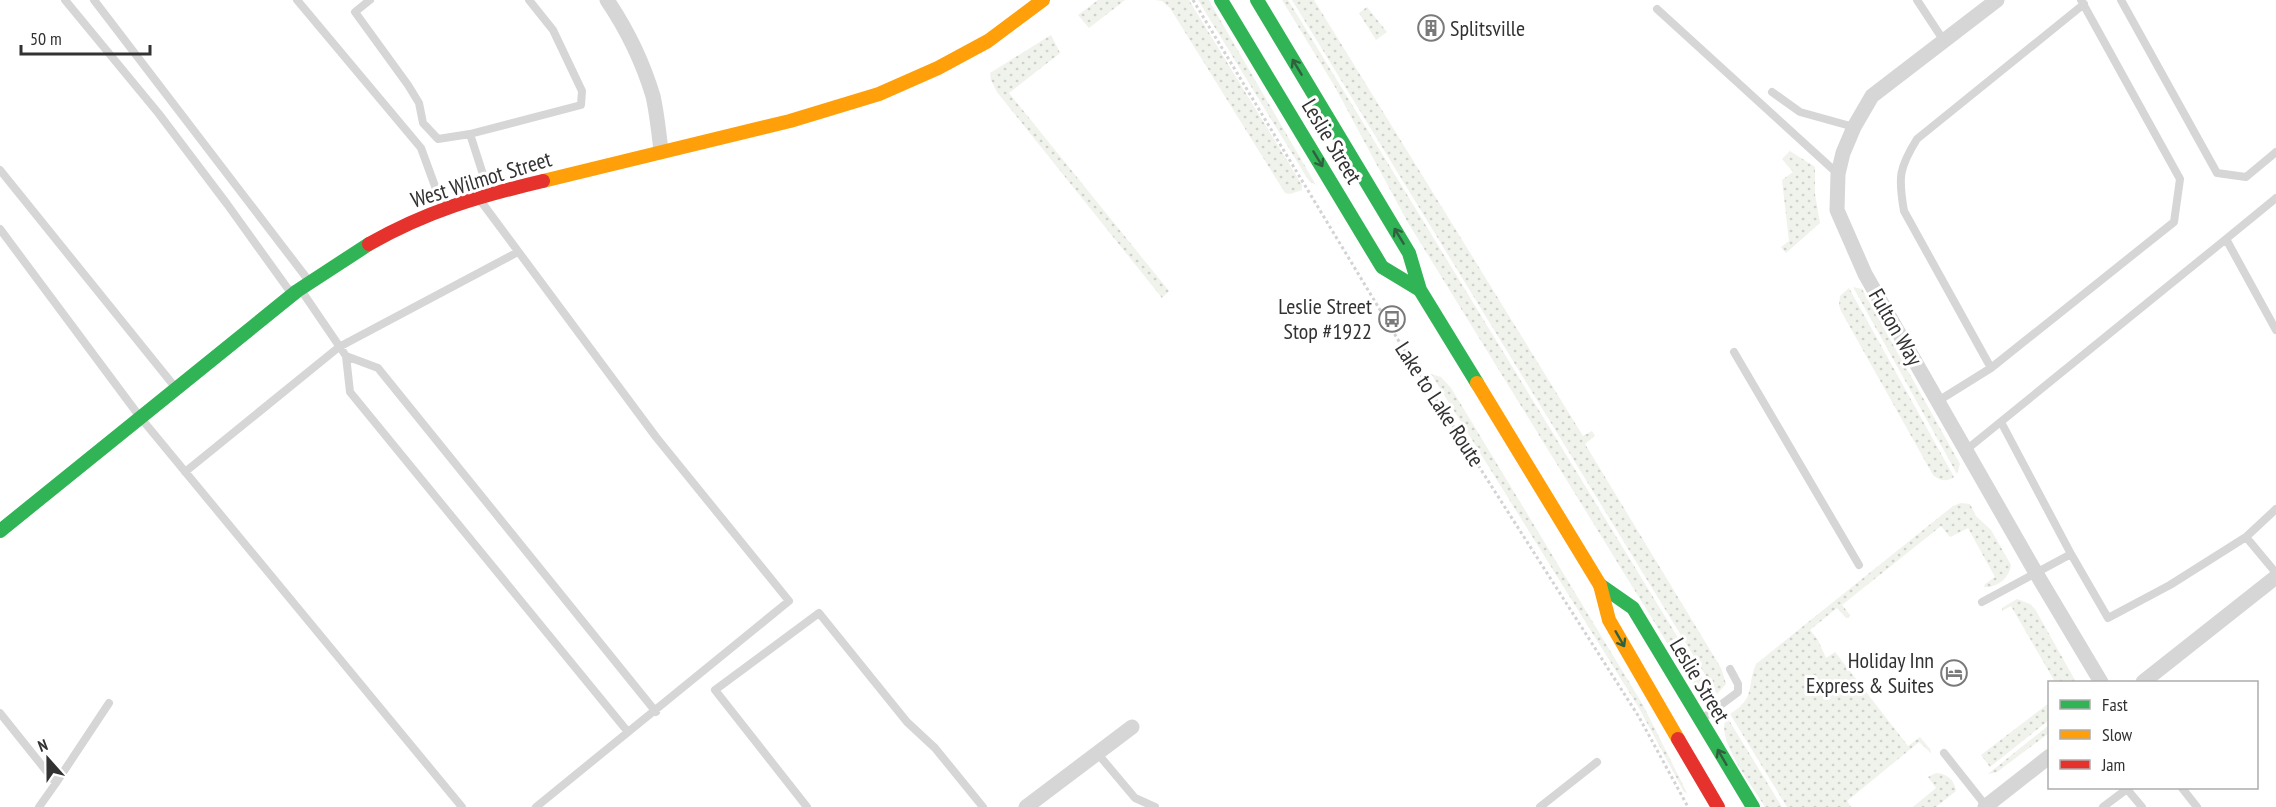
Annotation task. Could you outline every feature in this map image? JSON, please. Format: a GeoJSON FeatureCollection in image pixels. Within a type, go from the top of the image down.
{"type":"FeatureCollection","features":[{"type":"Feature","properties":{"kind":"main road","name":"West Wilmot Street"},"geometry":{"type":"LineString","coordinates":[[0,531],[301,289],[347,257],[397,228],[443,209],[484,196],[790,121],[879,94],[938,68],[988,41],[1043,0]]}},
{"type":"Feature","properties":{"kind":"main road","name":"Leslie Street"},"geometry":{"type":"LineString","coordinates":[[1221,0],[1382,267],[1420,290]]}},
{"type":"Feature","properties":{"kind":"main road","name":"Leslie Street"},"geometry":{"type":"LineString","coordinates":[[1257,0],[1409,253],[1420,290],[1600,585],[1609,620],[1718,807]]}},
{"type":"Feature","properties":{"kind":"main road","name":"Leslie Street"},"geometry":{"type":"LineString","coordinates":[[1600,585],[1633,608],[1753,807]]}},
{"type":"Feature","properties":{"kind":"street"},"geometry":{"type":"LineString","coordinates":[[607,0],[618,16],[649,86],[662,151]]}},
{"type":"Feature","properties":{"kind":"street","name":"Fulton Way"},"geometry":{"type":"LineString","coordinates":[[1997,0],[1872,96],[1854,128],[1838,174],[1837,210],[1865,274],[2100,681]]}},
{"type":"Feature","properties":{"kind":"street"},"geometry":{"type":"LineString","coordinates":[[2144,681],[2276,575]]}},
{"type":"Feature","properties":{"kind":"street"},"geometry":{"type":"LineString","coordinates":[[1026,807],[1132,728]]}},
{"type":"Feature","properties":{"kind":"street"},"geometry":{"type":"LineString","coordinates":[[1986,807],[2048,757]]}},
{"type":"Feature","properties":{"kind":"lane"},"geometry":{"type":"LineString","coordinates":[[65,0],[159,114],[227,204],[301,289]]}},
{"type":"Feature","properties":{"kind":"lane"},"geometry":{"type":"LineString","coordinates":[[94,0],[301,289],[346,356],[350,392],[628,732]]}},
{"type":"Feature","properties":{"kind":"lane"},"geometry":{"type":"LineString","coordinates":[[297,0],[421,148],[443,209]]}},
{"type":"Feature","properties":{"kind":"lane"},"geometry":{"type":"LineString","coordinates":[[370,0],[355,12],[408,85],[419,103],[423,123],[438,140],[581,105],[582,91],[553,30],[529,0]]}},
{"type":"Feature","properties":{"kind":"lane"},"geometry":{"type":"LineString","coordinates":[[1917,0],[1944,41]]}},
{"type":"Feature","properties":{"kind":"lane"},"geometry":{"type":"LineString","coordinates":[[2121,0],[2217,173],[2246,177],[2276,152]]}},
{"type":"Feature","properties":{"kind":"lane"},"geometry":{"type":"LineString","coordinates":[[1938,401],[1991,368],[2174,222],[2180,179],[2082,2],[1917,139],[1904,160],[1899,184],[1904,211],[1991,368]]}},
{"type":"Feature","properties":{"kind":"lane"},"geometry":{"type":"LineString","coordinates":[[1657,9],[1838,174]]}},
{"type":"Feature","properties":{"kind":"lane"},"geometry":{"type":"LineString","coordinates":[[1772,92],[1800,112],[1854,128]]}},
{"type":"Feature","properties":{"kind":"lane"},"geometry":{"type":"LineString","coordinates":[[470,134],[484,196],[518,252],[656,437],[789,601],[536,807]]}},
{"type":"Feature","properties":{"kind":"lane"},"geometry":{"type":"LineString","coordinates":[[0,170],[176,388]]}},
{"type":"Feature","properties":{"kind":"lane"},"geometry":{"type":"LineString","coordinates":[[1966,450],[2276,198]]}},
{"type":"Feature","properties":{"kind":"lane"},"geometry":{"type":"LineString","coordinates":[[0,230],[140,417],[462,807]]}},
{"type":"Feature","properties":{"kind":"lane"},"geometry":{"type":"LineString","coordinates":[[2226,239],[2276,330]]}},
{"type":"Feature","properties":{"kind":"lane"},"geometry":{"type":"LineString","coordinates":[[185,472],[339,347],[518,252]]}},
{"type":"Feature","properties":{"kind":"lane"},"geometry":{"type":"LineString","coordinates":[[1734,352],[1859,565]]}},
{"type":"Feature","properties":{"kind":"lane"},"geometry":{"type":"LineString","coordinates":[[346,356],[378,368],[656,711]]}},
{"type":"Feature","properties":{"kind":"lane"},"geometry":{"type":"LineString","coordinates":[[2001,422],[2071,554],[2108,618],[2169,585],[2246,537],[2276,509]]}},
{"type":"Feature","properties":{"kind":"lane"},"geometry":{"type":"LineString","coordinates":[[2246,537],[2276,575]]}},
{"type":"Feature","properties":{"kind":"lane"},"geometry":{"type":"LineString","coordinates":[[1982,602],[2071,554]]}},
{"type":"Feature","properties":{"kind":"lane"},"geometry":{"type":"LineString","coordinates":[[807,807],[715,690],[819,613],[907,722],[935,748],[982,807]]}},
{"type":"Feature","properties":{"kind":"lane"},"geometry":{"type":"LineString","coordinates":[[1700,720],[1738,692],[1738,684],[1730,669]]}},
{"type":"Feature","properties":{"kind":"lane"},"geometry":{"type":"LineString","coordinates":[[39,807],[109,703]]}},
{"type":"Feature","properties":{"kind":"lane"},"geometry":{"type":"LineString","coordinates":[[0,713],[56,783]]}},
{"type":"Feature","properties":{"kind":"lane"},"geometry":{"type":"LineString","coordinates":[[1944,753],[1986,807]]}},
{"type":"Feature","properties":{"kind":"lane"},"geometry":{"type":"LineString","coordinates":[[1098,754],[1135,798],[1155,807]]}},
{"type":"Feature","properties":{"kind":"lane"},"geometry":{"type":"LineString","coordinates":[[1540,807],[1597,762]]}},
{"type":"Feature","properties":{"kind":"lane"},"geometry":{"type":"LineString","coordinates":[[2103,807],[2126,789]]}},
{"type":"Feature","properties":{"kind":"lane"},"geometry":{"type":"LineString","coordinates":[[2128,789],[2142,807]]}},
{"type":"Feature","properties":{"kind":"lane"},"geometry":{"type":"LineString","coordinates":[[2183,789],[2197,807]]}},
{"type":"Feature","properties":{"kind":"path","name":"Lake to Lake Route"},"geometry":{"type":"LineString","coordinates":[[1193,0],[1400,343],[1639,717],[1688,807]]}},
{"type":"Feature","properties":{"kind":"shaded area"},"geometry":{"type":"Polygon","coordinates":[[[1098,0],[1125,0],[1089,28],[1078,15],[1098,0]]]}},
{"type":"Feature","properties":{"kind":"shaded area"},"geometry":{"type":"Polygon","coordinates":[[[1155,0],[1189,0],[1302,185],[1302,190],[1290,194],[1285,193],[1170,8],[1162,1],[1155,0]]]}},
{"type":"Feature","properties":{"kind":"shaded area"},"geometry":{"type":"Polygon","coordinates":[[[1198,0],[1209,0],[1316,185],[1309,181],[1198,0]]]}},
{"type":"Feature","properties":{"kind":"shaded area"},"geometry":{"type":"Polygon","coordinates":[[[1282,0],[1288,0],[1713,695],[1704,694],[1693,685],[1407,221],[1335,87],[1282,0]]]}},
{"type":"Feature","properties":{"kind":"shaded area"},"geometry":{"type":"Polygon","coordinates":[[[1292,0],[1314,0],[1583,436],[1592,431],[1595,436],[1585,444],[1721,668],[1726,684],[1717,694],[1292,0]]]}},
{"type":"Feature","properties":{"kind":"shaded area"},"geometry":{"type":"Polygon","coordinates":[[[1367,7],[1387,32],[1376,40],[1359,13],[1367,7]]]}},
{"type":"Feature","properties":{"kind":"shaded area"},"geometry":{"type":"Polygon","coordinates":[[[1051,35],[1060,53],[1009,93],[1169,291],[1162,298],[997,92],[991,80],[990,73],[1051,35]]]}},
{"type":"Feature","properties":{"kind":"shaded area"},"geometry":{"type":"Polygon","coordinates":[[[1790,151],[1815,167],[1815,194],[1820,223],[1786,253],[1781,247],[1789,241],[1782,180],[1793,172],[1782,159],[1790,151]]]}},
{"type":"Feature","properties":{"kind":"shaded area"},"geometry":{"type":"Polygon","coordinates":[[[1853,287],[1862,289],[1960,464],[1957,474],[1853,287]]]}},
{"type":"Feature","properties":{"kind":"shaded area"},"geometry":{"type":"Polygon","coordinates":[[[1849,288],[1954,477],[1951,479],[1938,479],[1933,475],[1841,311],[1840,296],[1849,288]]]}},
{"type":"Feature","properties":{"kind":"shaded area"},"geometry":{"type":"Polygon","coordinates":[[[1431,374],[1441,377],[1451,388],[1643,705],[1687,793],[1684,792],[1639,708],[1431,374]]]}},
{"type":"Feature","properties":{"kind":"shaded area"},"geometry":{"type":"Polygon","coordinates":[[[1961,503],[1970,504],[1976,516],[1991,530],[2011,565],[2002,581],[1994,586],[1984,587],[1995,577],[1968,528],[1950,537],[1941,526],[1842,605],[1850,615],[1849,618],[1846,618],[1837,608],[1810,630],[1818,640],[1826,658],[1835,652],[1908,746],[1920,737],[1931,753],[1919,742],[1847,801],[1851,807],[1787,807],[1730,714],[1747,697],[1756,664],[1953,506],[1961,503]]]}},
{"type":"Feature","properties":{"kind":"shaded area"},"geometry":{"type":"Polygon","coordinates":[[[2017,599],[2030,604],[2075,681],[2054,681],[2011,606],[2002,611],[2002,608],[2017,599]]]}},
{"type":"Feature","properties":{"kind":"shaded area"},"geometry":{"type":"Polygon","coordinates":[[[2048,704],[2048,721],[1990,767],[1981,755],[2048,704]]]}},
{"type":"Feature","properties":{"kind":"shaded area"},"geometry":{"type":"Polygon","coordinates":[[[1727,717],[1782,807],[1765,807],[1744,775],[1725,737],[1724,726],[1727,717]]]}},
{"type":"Feature","properties":{"kind":"shaded area"},"geometry":{"type":"Polygon","coordinates":[[[2048,726],[2048,734],[1997,772],[1988,774],[2048,726]]]}},
{"type":"Feature","properties":{"kind":"shaded area"},"geometry":{"type":"Polygon","coordinates":[[[1936,773],[1949,778],[1954,783],[1956,791],[1936,807],[1913,807],[1936,788],[1928,777],[1936,773]]]}},
{"type":"Feature","properties":{"kind":"traffic: fast"},"geometry":{"type":"LineString","coordinates":[[1221,0],[1382,267],[1420,290]]}},
{"type":"Feature","properties":{"kind":"traffic: fast"},"geometry":{"type":"LineString","coordinates":[[1257,0],[1409,253],[1420,290],[1477,383]]}},
{"type":"Feature","properties":{"kind":"traffic: fast"},"geometry":{"type":"LineString","coordinates":[[0,531],[297,291],[369,244]]}},
{"type":"Feature","properties":{"kind":"traffic: fast"},"geometry":{"type":"LineString","coordinates":[[1600,585],[1633,608],[1753,807]]}},
{"type":"Feature","properties":{"kind":"traffic: slow"},"geometry":{"type":"LineString","coordinates":[[543,181],[790,121],[879,94],[938,68],[988,41],[1043,0]]}},
{"type":"Feature","properties":{"kind":"traffic: slow"},"geometry":{"type":"LineString","coordinates":[[1477,383],[1600,585],[1609,620],[1678,739]]}},
{"type":"Feature","properties":{"kind":"traffic: jam"},"geometry":{"type":"LineString","coordinates":[[369,244],[412,222],[454,206],[543,181]]}},
{"type":"Feature","properties":{"kind":"traffic: jam"},"geometry":{"type":"LineString","coordinates":[[1678,739],[1718,807]]}},
{"type":"Feature","properties":{"kind":"place","name":"Splitsville"},"geometry":{"type":"Point","coordinates":[1431,28]}},
{"type":"Feature","properties":{"kind":"place","name":"Leslie Street Stop #1922"},"geometry":{"type":"Point","coordinates":[1392,319]}},
{"type":"Feature","properties":{"kind":"place","name":"Holiday Inn Express & Suites"},"geometry":{"type":"Point","coordinates":[1954,673]}}]}
